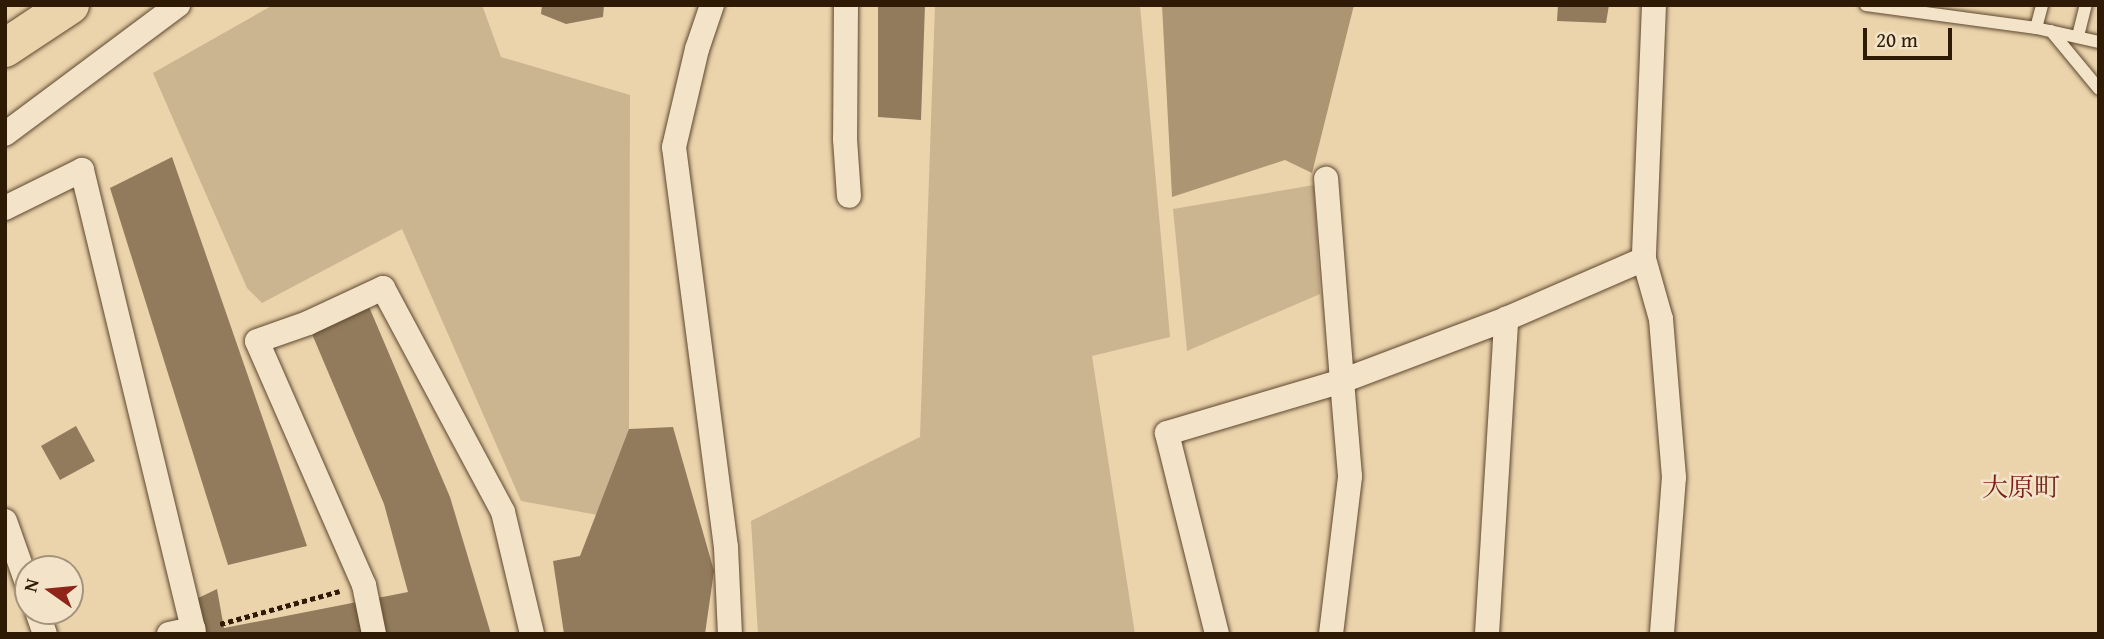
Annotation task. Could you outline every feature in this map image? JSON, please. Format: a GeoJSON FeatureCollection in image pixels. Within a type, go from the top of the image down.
{"type":"FeatureCollection","features":[{"type":"Feature","properties":{"kind":"highway"},"geometry":{"type":"LineString","coordinates":[[5,48],[70,5]]}},
{"type":"Feature","properties":{"kind":"street"},"geometry":{"type":"LineString","coordinates":[[5,134],[178,5]]}},
{"type":"Feature","properties":{"kind":"street"},"geometry":{"type":"LineString","coordinates":[[712,5],[697,48],[674,147],[726,547],[730,634]]}},
{"type":"Feature","properties":{"kind":"street"},"geometry":{"type":"LineString","coordinates":[[846,5],[845,139],[849,196]]}},
{"type":"Feature","properties":{"kind":"street"},"geometry":{"type":"LineString","coordinates":[[1654,5],[1644,259],[1661,319],[1674,477],[1662,634]]}},
{"type":"Feature","properties":{"kind":"street"},"geometry":{"type":"LineString","coordinates":[[5,208],[82,170],[185,632]]}},
{"type":"Feature","properties":{"kind":"street"},"geometry":{"type":"LineString","coordinates":[[1326,179],[1350,476],[1331,634]]}},
{"type":"Feature","properties":{"kind":"street"},"geometry":{"type":"LineString","coordinates":[[1217,634],[1167,433],[1342,381],[1506,319],[1644,259]]}},
{"type":"Feature","properties":{"kind":"street"},"geometry":{"type":"LineString","coordinates":[[374,634],[364,584],[257,341],[308,323],[383,288],[503,512],[532,634]]}},
{"type":"Feature","properties":{"kind":"street"},"geometry":{"type":"LineString","coordinates":[[1487,634],[1506,319]]}},
{"type":"Feature","properties":{"kind":"street"},"geometry":{"type":"LineString","coordinates":[[5,521],[17,555]]}},
{"type":"Feature","properties":{"kind":"lane"},"geometry":{"type":"LineString","coordinates":[[1866,5],[2051,31],[2099,42]]}},
{"type":"Feature","properties":{"kind":"lane"},"geometry":{"type":"LineString","coordinates":[[2036,29],[2042,5]]}},
{"type":"Feature","properties":{"kind":"lane"},"geometry":{"type":"LineString","coordinates":[[2078,36],[2086,5]]}},
{"type":"Feature","properties":{"kind":"lane"},"geometry":{"type":"LineString","coordinates":[[2051,31],[2099,89]]}},
{"type":"Feature","properties":{"kind":"path"},"geometry":{"type":"LineString","coordinates":[[185,632],[364,584]]}},
{"type":"Feature","properties":{"kind":"shaded area"},"geometry":{"type":"Polygon","coordinates":[[[273,5],[482,5],[501,57],[630,95],[629,429],[609,517],[521,501],[402,229],[262,303],[247,288],[153,73],[273,5]]]}},
{"type":"Feature","properties":{"kind":"shaded area"},"geometry":{"type":"Polygon","coordinates":[[[935,5],[1140,5],[1170,337],[1092,356],[1135,634],[758,634],[751,521],[920,437],[935,5]]]}},
{"type":"Feature","properties":{"kind":"shaded area"},"geometry":{"type":"Polygon","coordinates":[[[1162,5],[1354,5],[1312,173],[1285,160],[1172,197],[1162,5]]]}},
{"type":"Feature","properties":{"kind":"shaded area"},"geometry":{"type":"Polygon","coordinates":[[[1314,185],[1320,294],[1187,351],[1173,209],[1314,185]]]}},
{"type":"Feature","properties":{"kind":"building"},"geometry":{"type":"Polygon","coordinates":[[[542,5],[604,5],[603,17],[566,24],[541,14],[542,5]]]}},
{"type":"Feature","properties":{"kind":"building"},"geometry":{"type":"Polygon","coordinates":[[[878,5],[925,5],[921,120],[878,117],[878,5]]]}},
{"type":"Feature","properties":{"kind":"building"},"geometry":{"type":"Polygon","coordinates":[[[1558,5],[1609,5],[1606,23],[1557,21],[1558,5]]]}},
{"type":"Feature","properties":{"kind":"building"},"geometry":{"type":"Polygon","coordinates":[[[172,157],[307,546],[228,565],[110,188],[172,157]]]}},
{"type":"Feature","properties":{"kind":"building"},"geometry":{"type":"Polygon","coordinates":[[[367,302],[450,497],[491,634],[201,634],[190,602],[217,589],[224,628],[408,592],[384,504],[309,327],[367,302]]]}},
{"type":"Feature","properties":{"kind":"building"},"geometry":{"type":"Polygon","coordinates":[[[76,426],[95,461],[60,480],[41,446],[76,426]]]}},
{"type":"Feature","properties":{"kind":"building"},"geometry":{"type":"Polygon","coordinates":[[[673,427],[714,571],[705,634],[564,634],[553,561],[580,556],[629,429],[673,427]]]}},
{"type":"Feature","properties":{"kind":"district","name":"大原町"},"geometry":{"type":"Point","coordinates":[2021,487]}}]}
